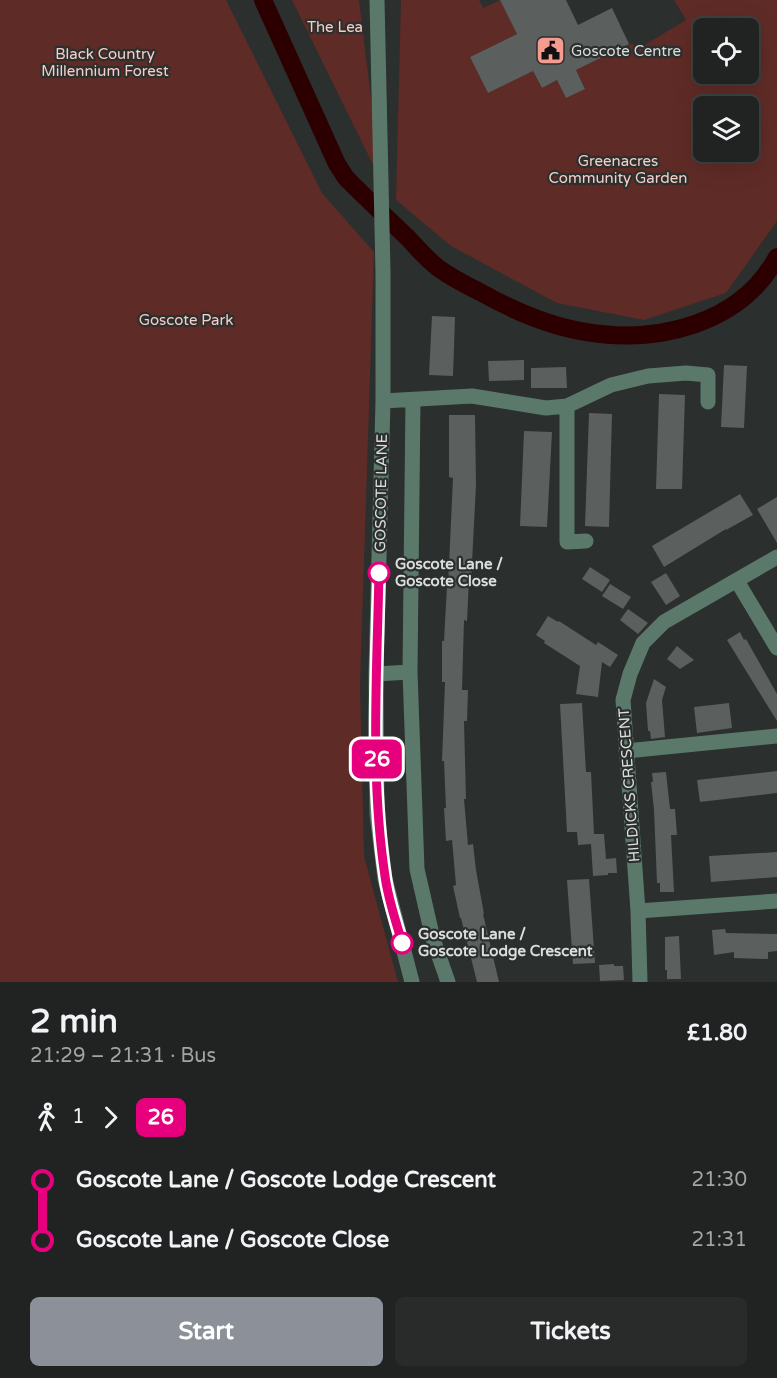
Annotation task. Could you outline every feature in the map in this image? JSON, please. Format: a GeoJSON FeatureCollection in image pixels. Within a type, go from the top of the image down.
{"type":"FeatureCollection","features":[{"type":"Feature","properties":{"kind":"street","name":"GOSCOTE LANE"},"geometry":{"type":"LineString","coordinates":[[377,0],[383,401],[376,674],[377,814],[385,879],[412,982]]}},
{"type":"Feature","properties":{"kind":"street"},"geometry":{"type":"LineString","coordinates":[[383,401],[472,396],[546,408],[567,406],[610,385],[648,376],[687,374],[708,375],[708,402]]}},
{"type":"Feature","properties":{"kind":"street","name":"GOSCOTE LANE"},"geometry":{"type":"LineString","coordinates":[[413,400],[410,672],[417,869],[434,939],[448,982]]}},
{"type":"Feature","properties":{"kind":"street"},"geometry":{"type":"LineString","coordinates":[[567,406],[567,542],[586,541]]}},
{"type":"Feature","properties":{"kind":"street","name":"HILDICKS CRESCENT"},"geometry":{"type":"LineString","coordinates":[[640,982],[638,910],[623,700],[630,674],[643,643],[664,622],[777,557]]}},
{"type":"Feature","properties":{"kind":"street"},"geometry":{"type":"LineString","coordinates":[[737,581],[777,648]]}},
{"type":"Feature","properties":{"kind":"street"},"geometry":{"type":"LineString","coordinates":[[376,674],[410,672]]}},
{"type":"Feature","properties":{"kind":"street"},"geometry":{"type":"LineString","coordinates":[[626,750],[777,736]]}},
{"type":"Feature","properties":{"kind":"street"},"geometry":{"type":"LineString","coordinates":[[638,910],[777,901]]}},
{"type":"Feature","properties":{"kind":"green space","name":"Goscote Park"},"geometry":{"type":"Polygon","coordinates":[[[0,0],[226,0],[322,193],[374,252],[360,685],[364,856],[398,982],[0,982],[0,0]]]}},
{"type":"Feature","properties":{"kind":"green space","name":"The Lea"},"geometry":{"type":"Polygon","coordinates":[[[292,0],[359,0],[381,181],[292,0]]]}},
{"type":"Feature","properties":{"kind":"green space","name":"Greenacres Community Garden"},"geometry":{"type":"Polygon","coordinates":[[[401,0],[479,0],[483,8],[500,0],[517,34],[470,57],[488,93],[533,71],[542,88],[557,80],[566,98],[585,88],[576,70],[629,44],[643,46],[686,20],[674,0],[777,0],[777,221],[726,293],[644,320],[557,303],[451,246],[396,200],[401,0]]]}},
{"type":"Feature","properties":{"kind":"building","name":"Goscote Centre"},"geometry":{"type":"Polygon","coordinates":[[[500,0],[566,0],[578,25],[612,8],[629,44],[576,70],[585,89],[566,98],[557,80],[542,88],[533,71],[488,93],[470,57],[517,34],[500,0]]]}},
{"type":"Feature","properties":{"kind":"building"},"geometry":{"type":"Polygon","coordinates":[[[432,316],[455,317],[453,376],[429,375],[432,316]]]}},
{"type":"Feature","properties":{"kind":"building"},"geometry":{"type":"Polygon","coordinates":[[[524,360],[524,380],[489,381],[488,361],[524,360]]]}},
{"type":"Feature","properties":{"kind":"building"},"geometry":{"type":"Polygon","coordinates":[[[724,365],[747,366],[744,428],[721,427],[724,365]]]}},
{"type":"Feature","properties":{"kind":"building"},"geometry":{"type":"Polygon","coordinates":[[[566,367],[567,388],[531,388],[531,368],[566,367]]]}},
{"type":"Feature","properties":{"kind":"building"},"geometry":{"type":"Polygon","coordinates":[[[659,394],[685,395],[682,489],[656,489],[659,394]]]}},
{"type":"Feature","properties":{"kind":"building"},"geometry":{"type":"Polygon","coordinates":[[[589,413],[612,414],[609,527],[585,526],[589,413]]]}},
{"type":"Feature","properties":{"kind":"building"},"geometry":{"type":"Polygon","coordinates":[[[449,415],[475,415],[476,485],[472,563],[467,621],[464,620],[462,690],[468,690],[467,721],[464,721],[466,799],[464,799],[468,845],[473,844],[483,914],[499,982],[477,982],[453,886],[456,885],[452,840],[446,841],[444,761],[442,761],[445,682],[442,682],[442,641],[444,641],[448,586],[453,478],[449,477],[449,415]]]}},
{"type":"Feature","properties":{"kind":"building"},"geometry":{"type":"Polygon","coordinates":[[[524,431],[552,432],[547,527],[520,526],[524,431]]]}},
{"type":"Feature","properties":{"kind":"building"},"geometry":{"type":"Polygon","coordinates":[[[740,494],[753,515],[664,567],[652,546],[740,494]]]}},
{"type":"Feature","properties":{"kind":"building"},"geometry":{"type":"Polygon","coordinates":[[[777,497],[777,543],[757,509],[777,497]]]}},
{"type":"Feature","properties":{"kind":"building"},"geometry":{"type":"Polygon","coordinates":[[[590,567],[610,580],[602,592],[582,579],[590,567]]]}},
{"type":"Feature","properties":{"kind":"building"},"geometry":{"type":"Polygon","coordinates":[[[666,573],[680,596],[666,605],[651,582],[666,573]]]}},
{"type":"Feature","properties":{"kind":"building"},"geometry":{"type":"Polygon","coordinates":[[[610,584],[631,597],[623,609],[602,596],[610,584]]]}},
{"type":"Feature","properties":{"kind":"building"},"geometry":{"type":"Polygon","coordinates":[[[628,609],[648,623],[638,634],[620,620],[628,609]]]}},
{"type":"Feature","properties":{"kind":"building"},"geometry":{"type":"Polygon","coordinates":[[[548,616],[596,645],[598,642],[618,655],[610,667],[602,662],[598,697],[576,694],[580,666],[544,643],[545,641],[536,635],[548,616]]]}},
{"type":"Feature","properties":{"kind":"building"},"geometry":{"type":"Polygon","coordinates":[[[740,632],[777,694],[777,721],[727,640],[740,632]]]}},
{"type":"Feature","properties":{"kind":"building"},"geometry":{"type":"Polygon","coordinates":[[[677,646],[694,660],[680,669],[667,659],[677,646]]]}},
{"type":"Feature","properties":{"kind":"building"},"geometry":{"type":"Polygon","coordinates":[[[654,679],[666,687],[662,700],[665,737],[651,739],[650,731],[648,731],[646,703],[654,679]]]}},
{"type":"Feature","properties":{"kind":"building"},"geometry":{"type":"Polygon","coordinates":[[[582,703],[586,772],[591,772],[594,834],[604,834],[606,859],[616,858],[617,873],[608,873],[608,875],[593,876],[591,844],[578,845],[577,832],[567,832],[560,704],[582,703]]]}},
{"type":"Feature","properties":{"kind":"building"},"geometry":{"type":"Polygon","coordinates":[[[729,703],[732,728],[697,733],[694,707],[729,703]]]}},
{"type":"Feature","properties":{"kind":"building"},"geometry":{"type":"Polygon","coordinates":[[[777,771],[777,793],[700,802],[697,780],[777,771]]]}},
{"type":"Feature","properties":{"kind":"building"},"geometry":{"type":"Polygon","coordinates":[[[666,772],[670,809],[675,809],[677,835],[671,835],[674,892],[660,892],[660,883],[657,883],[651,782],[653,782],[652,773],[666,772]]]}},
{"type":"Feature","properties":{"kind":"building"},"geometry":{"type":"Polygon","coordinates":[[[777,852],[777,877],[711,882],[709,856],[777,852]]]}},
{"type":"Feature","properties":{"kind":"building"},"geometry":{"type":"Polygon","coordinates":[[[589,879],[595,963],[573,964],[567,880],[589,879]]]}},
{"type":"Feature","properties":{"kind":"building"},"geometry":{"type":"Polygon","coordinates":[[[725,929],[726,933],[777,934],[777,951],[768,952],[768,959],[734,958],[734,952],[714,955],[712,930],[725,929]]]}},
{"type":"Feature","properties":{"kind":"building"},"geometry":{"type":"Polygon","coordinates":[[[679,936],[681,979],[667,979],[665,937],[679,936]]]}},
{"type":"Feature","properties":{"kind":"building"},"geometry":{"type":"Polygon","coordinates":[[[614,964],[614,966],[623,966],[624,980],[600,981],[599,965],[614,964]]]}},
{"type":"Feature","properties":{"kind":"waterway"},"geometry":{"type":"LineString","coordinates":[[263,0],[337,164],[346,178],[426,257],[458,281],[545,322],[586,332],[641,335],[695,324],[720,313],[742,299],[761,280],[777,257]]}},
{"type":"Feature","properties":{"kind":"bus line","name":"26"},"geometry":{"type":"LineString","coordinates":[[379,573],[376,674],[377,814],[385,879],[402,943]]}},
{"type":"Feature","properties":{"kind":"place","name":"Goscote Centre"},"geometry":{"type":"Point","coordinates":[550,51]}},
{"type":"Feature","properties":{"kind":"place","name":"Goscote Lane / Goscote Close"},"geometry":{"type":"Point","coordinates":[379,573]}},
{"type":"Feature","properties":{"kind":"place","name":"Goscote Lane / Goscote Lodge Crescent"},"geometry":{"type":"Point","coordinates":[402,943]}},
{"type":"Feature","properties":{"kind":"park label","name":"Black Country Millennium Forest"},"geometry":{"type":"Point","coordinates":[105,62]}}]}
